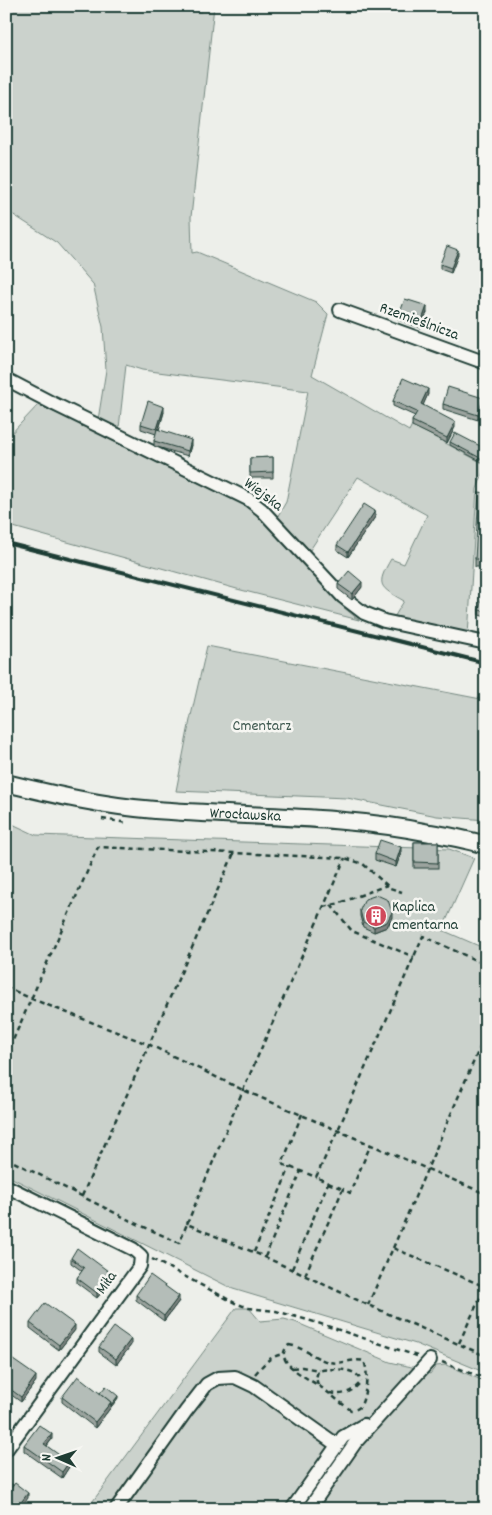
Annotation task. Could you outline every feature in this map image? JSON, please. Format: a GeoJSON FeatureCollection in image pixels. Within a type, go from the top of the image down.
{"type":"FeatureCollection","features":[{"type":"Feature","properties":{"kind":"main road","name":"Wrocławska"},"geometry":{"type":"LineString","coordinates":[[6,783],[69,798],[110,805],[153,810],[368,822],[486,845]]}},
{"type":"Feature","properties":{"kind":"street","name":"Rzemieślnicza"},"geometry":{"type":"LineString","coordinates":[[340,310],[486,363]]}},
{"type":"Feature","properties":{"kind":"street","name":"Wiejska"},"geometry":{"type":"LineString","coordinates":[[6,379],[44,400],[248,499],[262,510],[343,597],[364,613],[384,621],[486,644]]}},
{"type":"Feature","properties":{"kind":"street"},"geometry":{"type":"LineString","coordinates":[[6,1186],[133,1249],[141,1256]]}},
{"type":"Feature","properties":{"kind":"street","name":"Miła"},"geometry":{"type":"LineString","coordinates":[[6,1450],[140,1266],[141,1256]]}},
{"type":"Feature","properties":{"kind":"street"},"geometry":{"type":"LineString","coordinates":[[309,1509],[355,1443],[430,1360]]}},
{"type":"Feature","properties":{"kind":"street"},"geometry":{"type":"LineString","coordinates":[[116,1509],[207,1384],[218,1378],[235,1378],[248,1384],[337,1445]]}},
{"type":"Feature","properties":{"kind":"street"},"geometry":{"type":"LineString","coordinates":[[292,1509],[343,1437],[364,1425],[368,1428]]}},
{"type":"Feature","properties":{"kind":"path"},"geometry":{"type":"LineString","coordinates":[[6,1056],[98,847],[345,858],[363,864],[387,886],[402,892]]}},
{"type":"Feature","properties":{"kind":"path"},"geometry":{"type":"LineString","coordinates":[[82,1196],[234,853]]}},
{"type":"Feature","properties":{"kind":"path"},"geometry":{"type":"LineString","coordinates":[[6,1158],[179,1243],[243,1090],[345,858]]}},
{"type":"Feature","properties":{"kind":"path"},"geometry":{"type":"LineString","coordinates":[[324,907],[387,886]]}},
{"type":"Feature","properties":{"kind":"path"},"geometry":{"type":"LineString","coordinates":[[331,905],[352,930],[414,956]]}},
{"type":"Feature","properties":{"kind":"path"},"geometry":{"type":"LineString","coordinates":[[390,923],[404,928]]}},
{"type":"Feature","properties":{"kind":"path"},"geometry":{"type":"LineString","coordinates":[[316,1177],[423,936],[486,965]]}},
{"type":"Feature","properties":{"kind":"path"},"geometry":{"type":"LineString","coordinates":[[6,987],[150,1045],[243,1090],[486,1194]]}},
{"type":"Feature","properties":{"kind":"path"},"geometry":{"type":"LineString","coordinates":[[368,1305],[486,1034]]}},
{"type":"Feature","properties":{"kind":"path"},"geometry":{"type":"LineString","coordinates":[[302,1114],[282,1164],[350,1193],[371,1144]]}},
{"type":"Feature","properties":{"kind":"path"},"geometry":{"type":"LineString","coordinates":[[254,1252],[290,1167]]}},
{"type":"Feature","properties":{"kind":"path"},"geometry":{"type":"LineString","coordinates":[[265,1257],[301,1171]]}},
{"type":"Feature","properties":{"kind":"path"},"geometry":{"type":"LineString","coordinates":[[292,1270],[328,1183]]}},
{"type":"Feature","properties":{"kind":"path"},"geometry":{"type":"LineString","coordinates":[[305,1275],[343,1189]]}},
{"type":"Feature","properties":{"kind":"path"},"geometry":{"type":"LineString","coordinates":[[188,1224],[486,1356]]}},
{"type":"Feature","properties":{"kind":"path"},"geometry":{"type":"LineString","coordinates":[[393,1248],[485,1286],[459,1344]]}},
{"type":"Feature","properties":{"kind":"path"},"geometry":{"type":"LineString","coordinates":[[141,1256],[162,1263],[236,1303],[250,1308],[276,1311],[301,1318],[430,1360],[449,1364],[486,1379]]}},
{"type":"Feature","properties":{"kind":"path"},"geometry":{"type":"LineString","coordinates":[[289,1345],[298,1346],[326,1362],[335,1364],[358,1360],[364,1361],[367,1368],[366,1383],[361,1406],[356,1410],[351,1410],[292,1368],[286,1361],[284,1354],[285,1348],[289,1345]]}},
{"type":"Feature","properties":{"kind":"path"},"geometry":{"type":"LineString","coordinates":[[248,1384],[266,1361],[275,1355],[284,1354]]}},
{"type":"Feature","properties":{"kind":"path"},"geometry":{"type":"LineString","coordinates":[[292,1368],[302,1367],[350,1371],[357,1373],[361,1382]]}},
{"type":"Feature","properties":{"kind":"path"},"geometry":{"type":"LineString","coordinates":[[318,1385],[316,1378],[318,1371],[321,1370]]}},
{"type":"Feature","properties":{"kind":"path"},"geometry":{"type":"LineString","coordinates":[[361,1382],[366,1383]]}},
{"type":"Feature","properties":{"kind":"path"},"geometry":{"type":"LineString","coordinates":[[328,1393],[340,1395],[348,1393],[361,1382]]}},
{"type":"Feature","properties":{"kind":"green space"},"geometry":{"type":"Polygon","coordinates":[[[6,6],[143,6],[201,12],[202,6],[214,6],[191,217],[192,253],[197,252],[316,302],[328,314],[312,375],[409,431],[412,425],[486,465],[477,489],[468,636],[393,619],[404,601],[385,589],[382,585],[383,575],[391,559],[404,564],[427,515],[358,477],[308,553],[276,519],[286,502],[308,391],[142,370],[126,365],[119,428],[98,420],[106,370],[103,327],[93,284],[57,243],[6,210],[6,6]]]}},
{"type":"Feature","properties":{"kind":"green space"},"geometry":{"type":"Polygon","coordinates":[[[38,405],[79,423],[238,501],[259,516],[343,607],[359,620],[237,589],[6,525],[6,439],[38,405]]]}},
{"type":"Feature","properties":{"kind":"green space","name":"Cmentarz"},"geometry":{"type":"Polygon","coordinates":[[[207,646],[486,700],[486,820],[437,816],[347,798],[176,791],[207,646]]]}},
{"type":"Feature","properties":{"kind":"green space"},"geometry":{"type":"Polygon","coordinates":[[[6,821],[36,835],[449,849],[474,858],[442,930],[486,949],[486,1373],[416,1344],[233,1289],[6,1175],[6,821]]]}},
{"type":"Feature","properties":{"kind":"green space"},"geometry":{"type":"Polygon","coordinates":[[[236,1308],[249,1308],[260,1321],[284,1319],[295,1322],[390,1362],[416,1368],[430,1374],[436,1366],[446,1365],[486,1382],[486,1509],[87,1509],[236,1308]]]}},
{"type":"Feature","properties":{"kind":"building"},"geometry":{"type":"Polygon","coordinates":[[[447,246],[458,250],[451,268],[440,264],[447,246]]]}},
{"type":"Feature","properties":{"kind":"building"},"geometry":{"type":"Polygon","coordinates":[[[405,299],[427,306],[421,323],[399,315],[405,299]]]}},
{"type":"Feature","properties":{"kind":"building"},"geometry":{"type":"Polygon","coordinates":[[[403,378],[428,389],[421,404],[455,422],[447,438],[412,421],[417,412],[393,401],[403,378]]]}},
{"type":"Feature","properties":{"kind":"building"},"geometry":{"type":"Polygon","coordinates":[[[448,387],[483,398],[478,415],[443,404],[448,387]]]}},
{"type":"Feature","properties":{"kind":"building"},"geometry":{"type":"Polygon","coordinates":[[[148,401],[164,407],[157,429],[141,424],[148,401]]]}},
{"type":"Feature","properties":{"kind":"building"},"geometry":{"type":"Polygon","coordinates":[[[157,429],[191,440],[188,451],[154,441],[157,429]]]}},
{"type":"Feature","properties":{"kind":"building"},"geometry":{"type":"Polygon","coordinates":[[[455,433],[486,449],[486,461],[450,442],[455,433]]]}},
{"type":"Feature","properties":{"kind":"building"},"geometry":{"type":"Polygon","coordinates":[[[273,457],[273,472],[250,473],[250,458],[273,457]]]}},
{"type":"Feature","properties":{"kind":"building"},"geometry":{"type":"Polygon","coordinates":[[[479,492],[486,493],[484,559],[475,559],[479,492]]]}},
{"type":"Feature","properties":{"kind":"building"},"geometry":{"type":"Polygon","coordinates":[[[364,504],[375,511],[348,552],[337,545],[364,504]]]}},
{"type":"Feature","properties":{"kind":"building"},"geometry":{"type":"Polygon","coordinates":[[[349,571],[362,582],[352,594],[338,584],[349,571]]]}},
{"type":"Feature","properties":{"kind":"building"},"geometry":{"type":"Polygon","coordinates":[[[486,585],[486,611],[479,610],[486,585]]]}},
{"type":"Feature","properties":{"kind":"building"},"geometry":{"type":"Polygon","coordinates":[[[380,840],[401,847],[396,862],[375,854],[380,840]]]}},
{"type":"Feature","properties":{"kind":"building"},"geometry":{"type":"Polygon","coordinates":[[[414,842],[438,842],[438,863],[414,862],[414,842]]]}},
{"type":"Feature","properties":{"kind":"building","name":"Kaplica cmentarna"},"geometry":{"type":"Polygon","coordinates":[[[377,895],[388,900],[392,912],[387,922],[374,927],[363,922],[360,910],[365,899],[377,895]]]}},
{"type":"Feature","properties":{"kind":"building"},"geometry":{"type":"Polygon","coordinates":[[[77,1248],[112,1274],[97,1293],[77,1278],[84,1268],[71,1258],[77,1248]]]}},
{"type":"Feature","properties":{"kind":"building"},"geometry":{"type":"Polygon","coordinates":[[[150,1275],[179,1296],[164,1316],[136,1295],[150,1275]]]}},
{"type":"Feature","properties":{"kind":"building"},"geometry":{"type":"Polygon","coordinates":[[[45,1303],[75,1325],[59,1345],[30,1323],[45,1303]]]}},
{"type":"Feature","properties":{"kind":"building"},"geometry":{"type":"Polygon","coordinates":[[[114,1327],[131,1339],[116,1359],[99,1347],[114,1327]]]}},
{"type":"Feature","properties":{"kind":"building"},"geometry":{"type":"Polygon","coordinates":[[[6,1355],[36,1376],[21,1397],[6,1386],[6,1380],[11,1373],[6,1369],[6,1355]]]}},
{"type":"Feature","properties":{"kind":"building"},"geometry":{"type":"Polygon","coordinates":[[[78,1376],[111,1402],[95,1422],[62,1397],[78,1376]]]}},
{"type":"Feature","properties":{"kind":"building"},"geometry":{"type":"Polygon","coordinates":[[[106,1386],[118,1396],[111,1405],[111,1402],[100,1393],[106,1386]]]}},
{"type":"Feature","properties":{"kind":"building"},"geometry":{"type":"Polygon","coordinates":[[[39,1425],[52,1434],[44,1444],[69,1462],[62,1472],[24,1445],[39,1425]]]}},
{"type":"Feature","properties":{"kind":"building"},"geometry":{"type":"Polygon","coordinates":[[[6,1480],[13,1485],[6,1495],[6,1480]]]}},
{"type":"Feature","properties":{"kind":"building"},"geometry":{"type":"Polygon","coordinates":[[[15,1483],[28,1493],[16,1509],[7,1509],[6,1495],[15,1483]]]}},
{"type":"Feature","properties":{"kind":"railway"},"geometry":{"type":"LineString","coordinates":[[6,543],[486,663]]}},
{"type":"Feature","properties":{"kind":"place","name":"Kaplica cmentarna"},"geometry":{"type":"Point","coordinates":[376,916]}}]}
